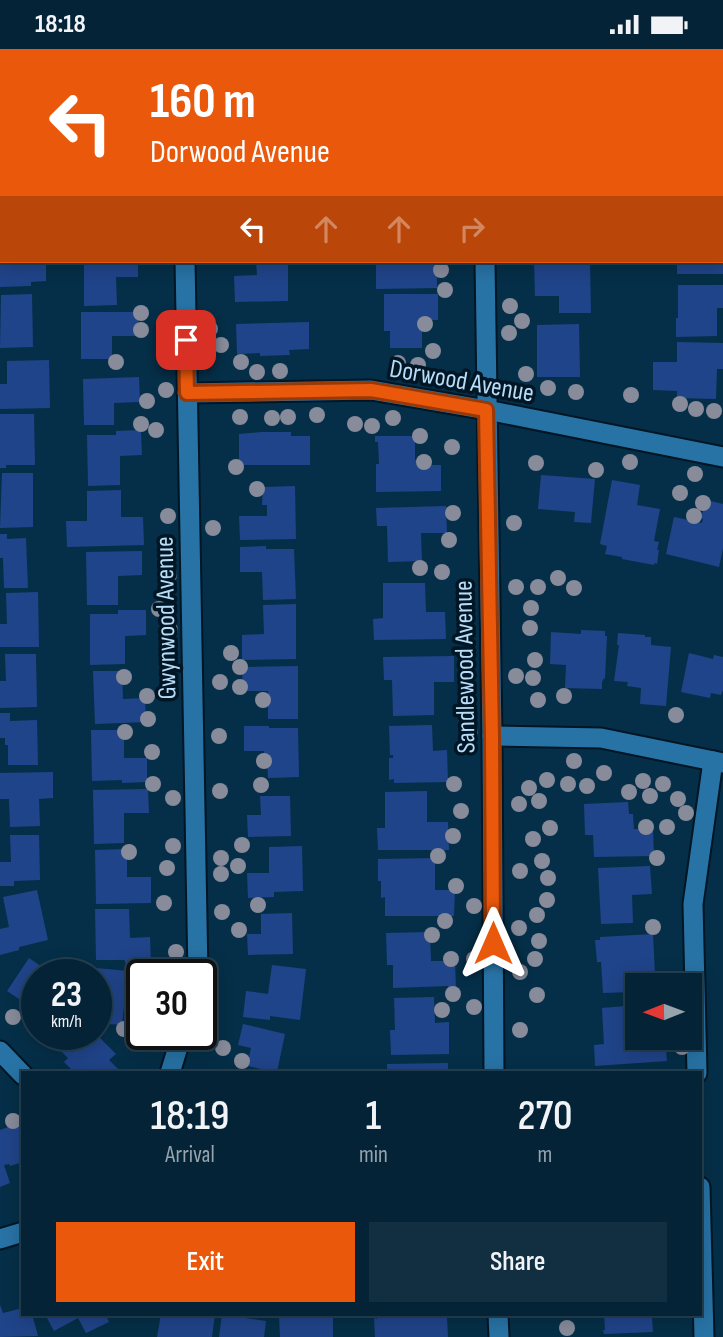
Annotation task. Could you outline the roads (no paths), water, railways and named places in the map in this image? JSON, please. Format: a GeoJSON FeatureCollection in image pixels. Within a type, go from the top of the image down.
{"type":"FeatureCollection","features":[{"type":"Feature","properties":{"kind":"street","name":"Gwynwood Avenue"},"geometry":{"type":"LineString","coordinates":[[185,263],[198,959]]}},
{"type":"Feature","properties":{"kind":"street","name":"Sandlewood Avenue"},"geometry":{"type":"LineString","coordinates":[[485,263],[494,1071]]}},
{"type":"Feature","properties":{"kind":"street","name":"Dorwood Avenue"},"geometry":{"type":"LineString","coordinates":[[187,393],[371,390],[723,457]]}},
{"type":"Feature","properties":{"kind":"street"},"geometry":{"type":"LineString","coordinates":[[492,736],[601,738],[718,762],[693,904],[697,1071]]}},
{"type":"Feature","properties":{"kind":"street"},"geometry":{"type":"LineString","coordinates":[[171,1071],[177,1050]]}},
{"type":"Feature","properties":{"kind":"street"},"geometry":{"type":"LineString","coordinates":[[0,1051],[21,1073]]}},
{"type":"Feature","properties":{"kind":"street"},"geometry":{"type":"LineString","coordinates":[[0,1239],[21,1233]]}},
{"type":"Feature","properties":{"kind":"street"},"geometry":{"type":"LineString","coordinates":[[702,1262],[704,1337]]}},
{"type":"Feature","properties":{"kind":"street"},"geometry":{"type":"LineString","coordinates":[[498,1316],[499,1337]]}}]}
